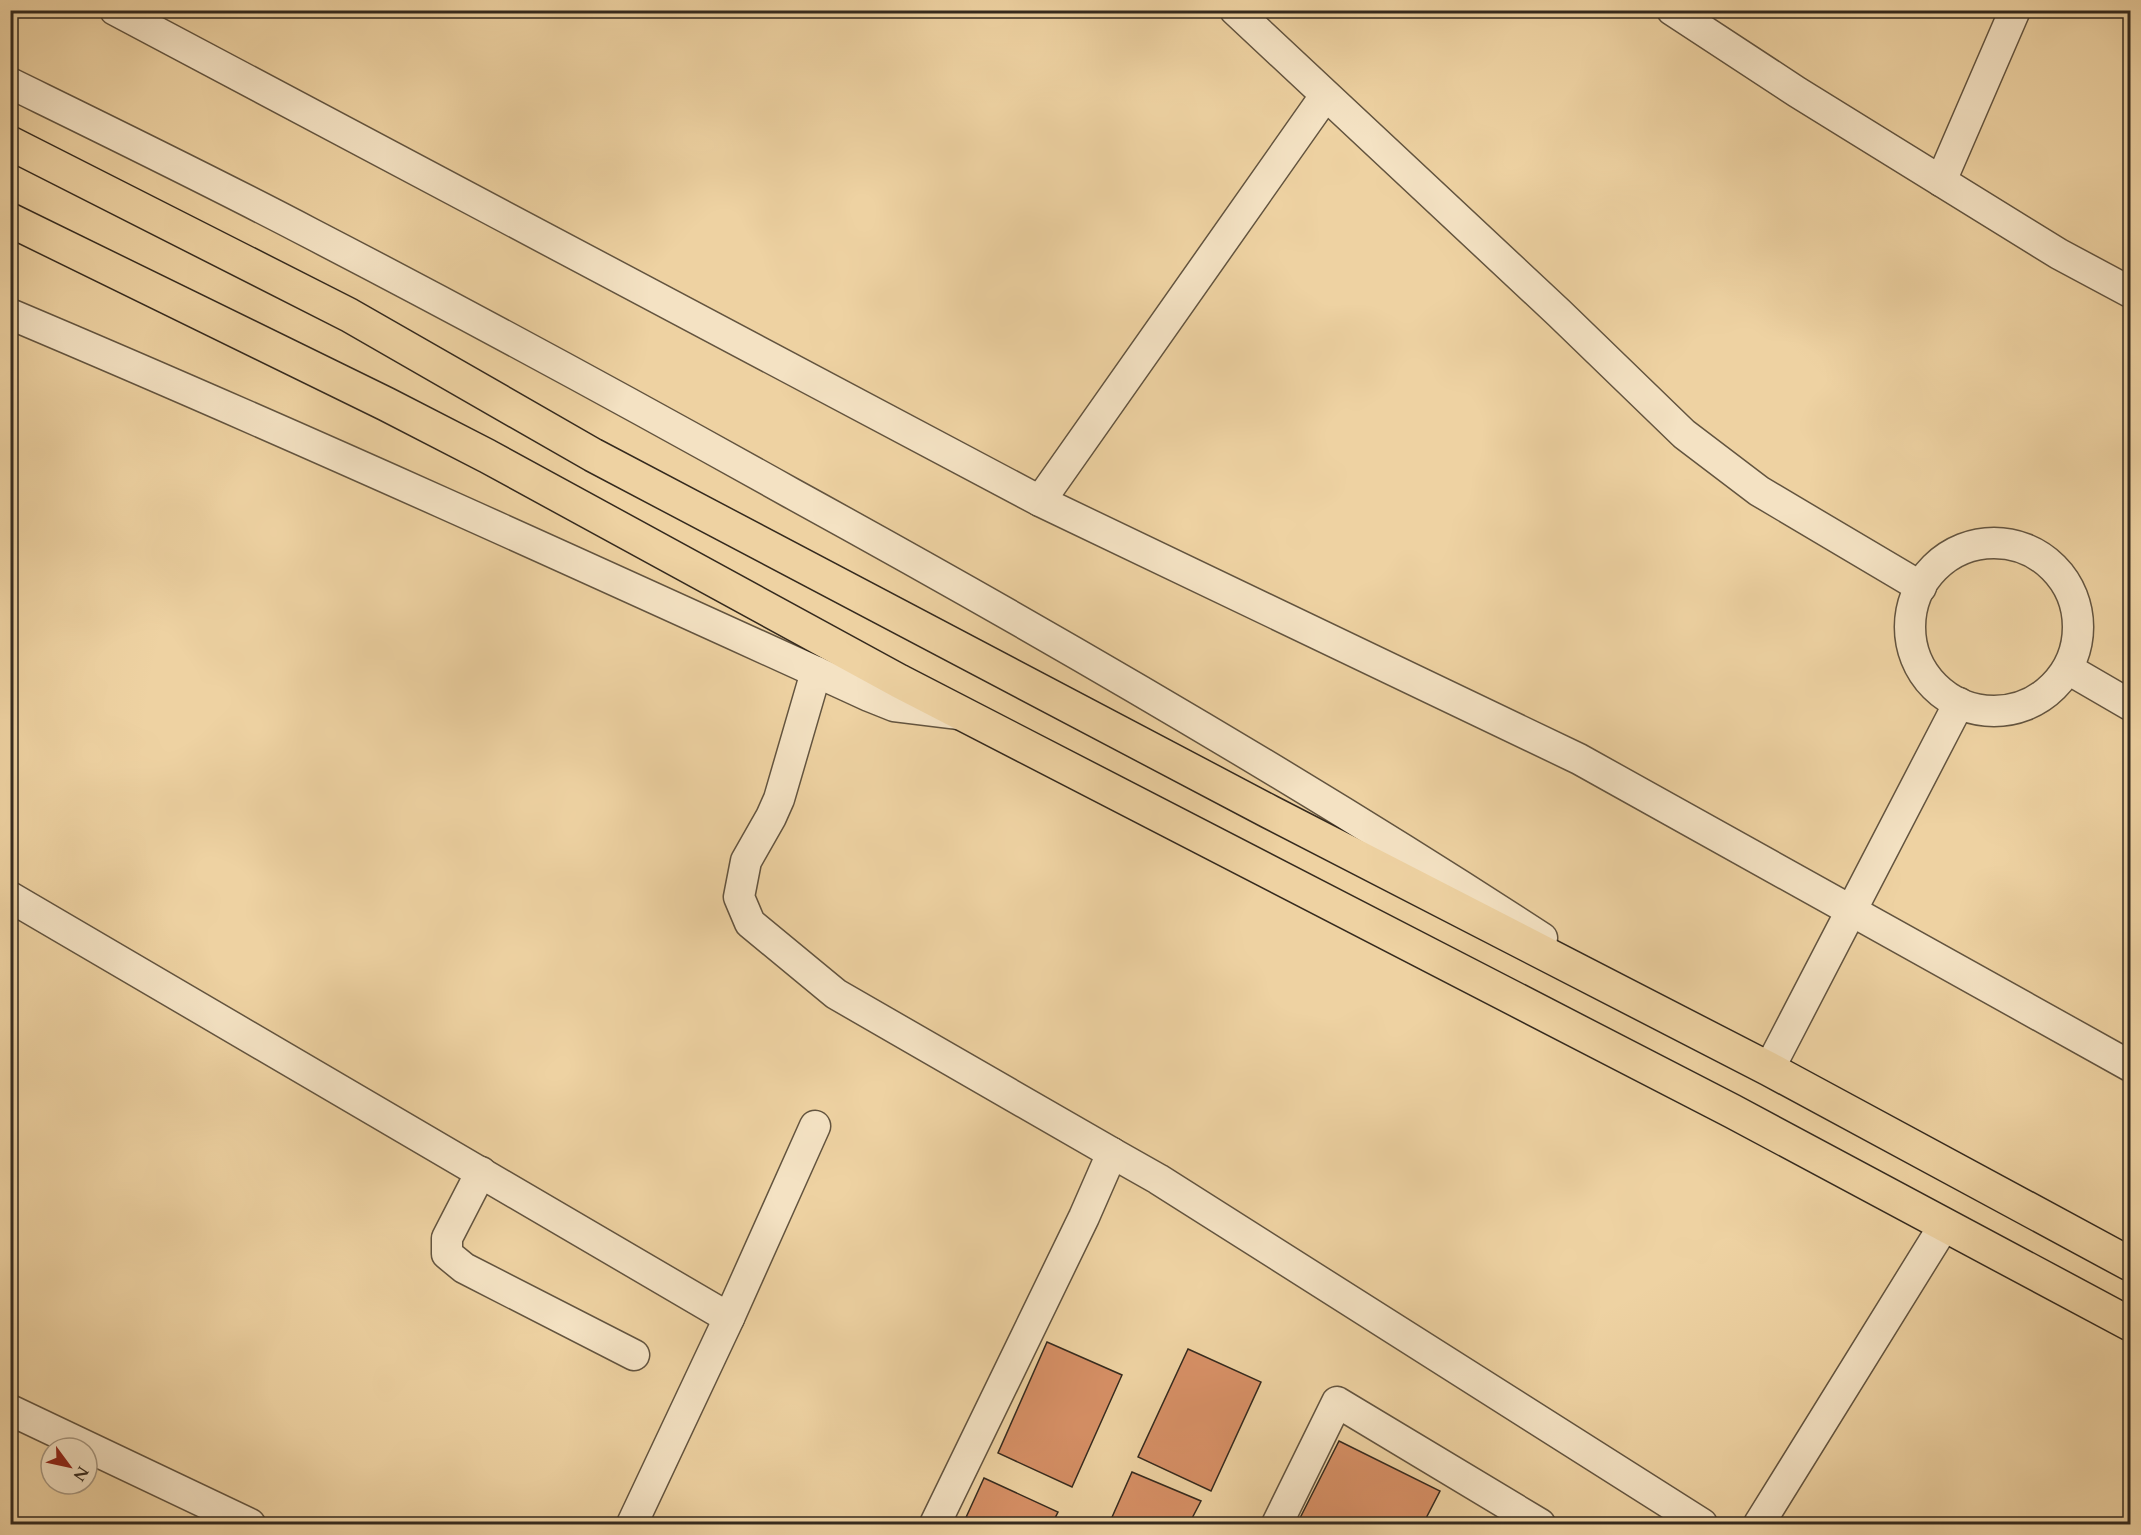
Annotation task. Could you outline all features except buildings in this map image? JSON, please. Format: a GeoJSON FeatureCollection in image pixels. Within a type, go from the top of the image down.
{"type":"FeatureCollection","features":[{"type":"Feature","properties":{"kind":"main road"},"geometry":{"type":"LineString","coordinates":[[10,143],[349,315],[603,460],[1260,806],[1769,1069],[2130,1264]]}},
{"type":"Feature","properties":{"kind":"main road"},"geometry":{"type":"LineString","coordinates":[[10,220],[488,456],[961,714],[1732,1111],[2130,1324]]}},
{"type":"Feature","properties":{"kind":"street"},"geometry":{"type":"LineString","coordinates":[[115,10],[1040,501],[1579,759],[2130,1066]]}},
{"type":"Feature","properties":{"kind":"street"},"geometry":{"type":"LineString","coordinates":[[1235,10],[1559,313],[1684,434],[1759,491],[1921,586]]}},
{"type":"Feature","properties":{"kind":"street"},"geometry":{"type":"LineString","coordinates":[[1672,10],[1703,18],[1797,92],[2059,254],[2130,292]]}},
{"type":"Feature","properties":{"kind":"street"},"geometry":{"type":"LineString","coordinates":[[1941,181],[2015,10]]}},
{"type":"Feature","properties":{"kind":"street"},"geometry":{"type":"LineString","coordinates":[[10,82],[346,252],[973,592],[1197,723],[1418,857],[1632,997]]}},
{"type":"Feature","properties":{"kind":"street"},"geometry":{"type":"LineString","coordinates":[[1040,501],[1325,96]]}},
{"type":"Feature","properties":{"kind":"street"},"geometry":{"type":"LineString","coordinates":[[10,314],[165,379],[894,706],[961,714]]}},
{"type":"Feature","properties":{"kind":"street"},"geometry":{"type":"LineString","coordinates":[[2001,543],[2020,546],[2041,556],[2058,571],[2071,590],[2079,624],[2078,640],[2068,669],[2055,686],[2026,705],[2004,711],[1990,712],[1972,709],[1946,697],[1924,674],[1915,656],[1910,632],[1917,594],[1921,586],[1931,572],[1953,554],[1972,546],[2001,543]]}},
{"type":"Feature","properties":{"kind":"street"},"geometry":{"type":"LineString","coordinates":[[2068,669],[2130,705]]}},
{"type":"Feature","properties":{"kind":"street"},"geometry":{"type":"LineString","coordinates":[[816,672],[779,799],[746,861],[739,897],[750,923],[836,994],[1158,1179],[1702,1524]]}},
{"type":"Feature","properties":{"kind":"street"},"geometry":{"type":"LineString","coordinates":[[1769,1069],[1959,703]]}},
{"type":"Feature","properties":{"kind":"street"},"geometry":{"type":"LineString","coordinates":[[10,897],[729,1318]]}},
{"type":"Feature","properties":{"kind":"street"},"geometry":{"type":"LineString","coordinates":[[632,1524],[729,1318],[815,1126]]}},
{"type":"Feature","properties":{"kind":"street"},"geometry":{"type":"LineString","coordinates":[[935,1524],[1080,1225],[1112,1153]]}},
{"type":"Feature","properties":{"kind":"street"},"geometry":{"type":"LineString","coordinates":[[481,1172],[447,1238],[447,1254],[464,1268],[634,1354]]}},
{"type":"Feature","properties":{"kind":"street"},"geometry":{"type":"LineString","coordinates":[[1760,1524],[1945,1224]]}},
{"type":"Feature","properties":{"kind":"street"},"geometry":{"type":"LineString","coordinates":[[1276,1524],[1338,1402],[1540,1524]]}},
{"type":"Feature","properties":{"kind":"street"},"geometry":{"type":"LineString","coordinates":[[10,1410],[250,1524]]}}]}
